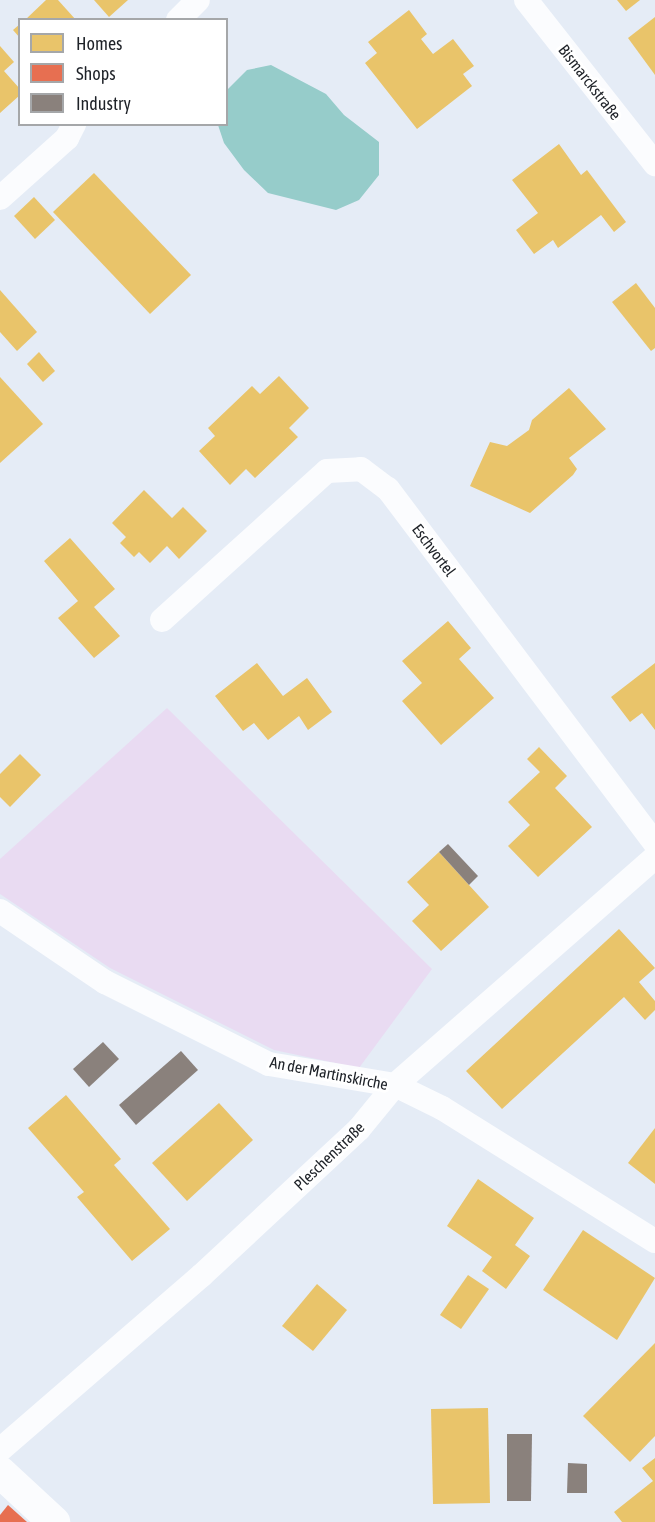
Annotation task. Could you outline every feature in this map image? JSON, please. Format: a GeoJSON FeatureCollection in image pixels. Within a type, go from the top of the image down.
{"type":"FeatureCollection","features":[{"type":"Feature","properties":{"kind":"street"},"geometry":{"type":"LineString","coordinates":[[180,18],[198,0]]}},
{"type":"Feature","properties":{"kind":"street","name":"Bismarckstraße"},"geometry":{"type":"LineString","coordinates":[[526,0],[655,164]]}},
{"type":"Feature","properties":{"kind":"street"},"geometry":{"type":"LineString","coordinates":[[0,198],[67,138],[73,126]]}},
{"type":"Feature","properties":{"kind":"street","name":"Eschvortel"},"geometry":{"type":"LineString","coordinates":[[162,620],[327,471],[361,469],[388,489],[655,843]]}},
{"type":"Feature","properties":{"kind":"street","name":"Pleschenstraße"},"geometry":{"type":"LineString","coordinates":[[0,1450],[202,1275],[359,1129],[395,1085],[655,857]]}},
{"type":"Feature","properties":{"kind":"street","name":"An der Martinskirche"},"geometry":{"type":"LineString","coordinates":[[0,911],[105,982],[269,1064],[395,1085],[490,1134],[655,1241]]}},
{"type":"Feature","properties":{"kind":"street"},"geometry":{"type":"LineString","coordinates":[[0,1472],[54,1522]]}},
{"type":"Feature","properties":{"kind":"shaded area"},"geometry":{"type":"Polygon","coordinates":[[[271,65],[326,94],[344,115],[379,142],[379,175],[359,200],[336,210],[268,193],[244,170],[224,143],[218,126],[228,126],[228,89],[247,70],[271,65]]]}},
{"type":"Feature","properties":{"kind":"shaded area"},"geometry":{"type":"Polygon","coordinates":[[[167,708],[432,969],[359,1068],[274,1050],[110,968],[0,894],[0,859],[167,708]]]}},
{"type":"Feature","properties":{"kind":"building: Homes"},"geometry":{"type":"Polygon","coordinates":[[[46,0],[58,0],[74,18],[27,18],[46,0]]]}},
{"type":"Feature","properties":{"kind":"building: Homes"},"geometry":{"type":"Polygon","coordinates":[[[94,0],[128,0],[109,17],[94,0]]]}},
{"type":"Feature","properties":{"kind":"building: Homes"},"geometry":{"type":"Polygon","coordinates":[[[617,0],[640,0],[626,11],[617,0]]]}},
{"type":"Feature","properties":{"kind":"building: Homes"},"geometry":{"type":"Polygon","coordinates":[[[409,10],[427,34],[421,39],[433,54],[453,39],[474,66],[463,74],[472,86],[417,129],[365,63],[377,53],[368,42],[409,10]]]}},
{"type":"Feature","properties":{"kind":"building: Homes"},"geometry":{"type":"Polygon","coordinates":[[[655,17],[655,75],[628,38],[655,17]]]}},
{"type":"Feature","properties":{"kind":"building: Homes"},"geometry":{"type":"Polygon","coordinates":[[[18,26],[18,36],[13,30],[18,26]]]}},
{"type":"Feature","properties":{"kind":"building: Homes"},"geometry":{"type":"Polygon","coordinates":[[[0,46],[14,62],[4,71],[18,87],[18,97],[0,113],[0,46]]]}},
{"type":"Feature","properties":{"kind":"building: Homes"},"geometry":{"type":"Polygon","coordinates":[[[559,144],[581,175],[587,170],[626,222],[614,232],[601,215],[558,248],[553,240],[534,254],[516,230],[538,213],[512,180],[559,144]]]}},
{"type":"Feature","properties":{"kind":"building: Homes"},"geometry":{"type":"Polygon","coordinates":[[[94,173],[191,275],[150,314],[53,212],[94,173]]]}},
{"type":"Feature","properties":{"kind":"building: Homes"},"geometry":{"type":"Polygon","coordinates":[[[34,197],[55,220],[35,239],[14,216],[34,197]]]}},
{"type":"Feature","properties":{"kind":"building: Homes"},"geometry":{"type":"Polygon","coordinates":[[[636,283],[655,308],[655,348],[651,351],[612,302],[636,283]]]}},
{"type":"Feature","properties":{"kind":"building: Homes"},"geometry":{"type":"Polygon","coordinates":[[[0,290],[37,332],[17,351],[0,332],[0,290]]]}},
{"type":"Feature","properties":{"kind":"building: Homes"},"geometry":{"type":"Polygon","coordinates":[[[39,352],[55,371],[43,382],[27,364],[39,352]]]}},
{"type":"Feature","properties":{"kind":"building: Homes"},"geometry":{"type":"Polygon","coordinates":[[[279,376],[309,408],[289,428],[298,437],[255,478],[246,469],[230,485],[199,451],[215,436],[208,428],[252,386],[260,394],[279,376]]]}},
{"type":"Feature","properties":{"kind":"building: Homes"},"geometry":{"type":"Polygon","coordinates":[[[0,377],[43,424],[0,463],[0,377]]]}},
{"type":"Feature","properties":{"kind":"building: Homes"},"geometry":{"type":"Polygon","coordinates":[[[569,388],[606,429],[569,458],[577,469],[573,475],[530,513],[470,486],[490,442],[507,446],[529,430],[532,420],[569,388]]]}},
{"type":"Feature","properties":{"kind":"building: Homes"},"geometry":{"type":"Polygon","coordinates":[[[144,490],[172,518],[183,507],[207,531],[179,559],[167,546],[150,563],[139,552],[134,557],[120,543],[126,537],[112,523],[144,490]]]}},
{"type":"Feature","properties":{"kind":"building: Homes"},"geometry":{"type":"Polygon","coordinates":[[[70,538],[115,589],[94,607],[120,636],[94,658],[58,618],[78,601],[44,561],[70,538]]]}},
{"type":"Feature","properties":{"kind":"building: Homes"},"geometry":{"type":"Polygon","coordinates":[[[448,621],[471,648],[459,659],[494,698],[441,745],[402,701],[422,683],[402,661],[448,621]]]}},
{"type":"Feature","properties":{"kind":"building: Homes"},"geometry":{"type":"Polygon","coordinates":[[[257,663],[283,696],[307,678],[332,712],[308,730],[299,716],[268,740],[254,723],[243,731],[215,696],[257,663]]]}},
{"type":"Feature","properties":{"kind":"building: Homes"},"geometry":{"type":"Polygon","coordinates":[[[655,663],[655,730],[642,713],[630,722],[611,697],[655,663]]]}},
{"type":"Feature","properties":{"kind":"building: Homes"},"geometry":{"type":"Polygon","coordinates":[[[539,747],[567,776],[555,788],[592,827],[538,877],[508,846],[530,825],[508,802],[540,772],[527,759],[539,747]]]}},
{"type":"Feature","properties":{"kind":"building: Homes"},"geometry":{"type":"Polygon","coordinates":[[[20,754],[41,775],[10,807],[0,797],[0,774],[20,754]]]}},
{"type":"Feature","properties":{"kind":"building: Homes"},"geometry":{"type":"Polygon","coordinates":[[[439,852],[489,907],[441,951],[412,921],[429,905],[407,882],[439,852]]]}},
{"type":"Feature","properties":{"kind":"building: Homes"},"geometry":{"type":"Polygon","coordinates":[[[619,929],[655,968],[639,982],[655,1001],[655,1010],[645,1020],[624,997],[502,1109],[466,1071],[619,929]]]}},
{"type":"Feature","properties":{"kind":"building: Homes"},"geometry":{"type":"Polygon","coordinates":[[[66,1095],[121,1159],[114,1165],[170,1229],[132,1261],[77,1197],[84,1192],[28,1128],[66,1095]]]}},
{"type":"Feature","properties":{"kind":"building: Homes"},"geometry":{"type":"Polygon","coordinates":[[[219,1103],[253,1140],[187,1201],[152,1163],[219,1103]]]}},
{"type":"Feature","properties":{"kind":"building: Homes"},"geometry":{"type":"Polygon","coordinates":[[[655,1128],[655,1184],[628,1163],[655,1128]]]}},
{"type":"Feature","properties":{"kind":"building: Homes"},"geometry":{"type":"Polygon","coordinates":[[[478,1179],[534,1218],[515,1245],[530,1256],[506,1289],[482,1271],[492,1257],[447,1226],[478,1179]]]}},
{"type":"Feature","properties":{"kind":"building: Homes"},"geometry":{"type":"Polygon","coordinates":[[[583,1230],[655,1278],[617,1340],[543,1290],[583,1230]]]}},
{"type":"Feature","properties":{"kind":"building: Homes"},"geometry":{"type":"Polygon","coordinates":[[[468,1275],[489,1289],[461,1329],[440,1315],[468,1275]]]}},
{"type":"Feature","properties":{"kind":"building: Homes"},"geometry":{"type":"Polygon","coordinates":[[[317,1284],[347,1310],[313,1351],[282,1326],[317,1284]]]}},
{"type":"Feature","properties":{"kind":"building: Homes"},"geometry":{"type":"Polygon","coordinates":[[[655,1343],[655,1436],[630,1462],[583,1416],[655,1343]]]}},
{"type":"Feature","properties":{"kind":"building: Homes"},"geometry":{"type":"Polygon","coordinates":[[[488,1408],[490,1503],[433,1504],[431,1409],[488,1408]]]}},
{"type":"Feature","properties":{"kind":"building: Homes"},"geometry":{"type":"Polygon","coordinates":[[[655,1458],[655,1522],[622,1522],[614,1512],[653,1481],[642,1468],[655,1458]]]}},
{"type":"Feature","properties":{"kind":"building: Shops"},"geometry":{"type":"Polygon","coordinates":[[[8,1505],[27,1522],[0,1522],[0,1515],[8,1505]]]}},
{"type":"Feature","properties":{"kind":"building: Industry"},"geometry":{"type":"Polygon","coordinates":[[[448,844],[478,876],[469,885],[439,852],[448,844]]]}},
{"type":"Feature","properties":{"kind":"building: Industry"},"geometry":{"type":"Polygon","coordinates":[[[103,1042],[119,1059],[89,1087],[73,1069],[103,1042]]]}},
{"type":"Feature","properties":{"kind":"building: Industry"},"geometry":{"type":"Polygon","coordinates":[[[181,1051],[198,1070],[136,1125],[119,1105],[181,1051]]]}},
{"type":"Feature","properties":{"kind":"building: Industry"},"geometry":{"type":"Polygon","coordinates":[[[507,1434],[532,1434],[531,1501],[507,1501],[507,1434]]]}},
{"type":"Feature","properties":{"kind":"building: Industry"},"geometry":{"type":"Polygon","coordinates":[[[568,1463],[587,1464],[587,1493],[567,1493],[568,1463]]]}}]}
